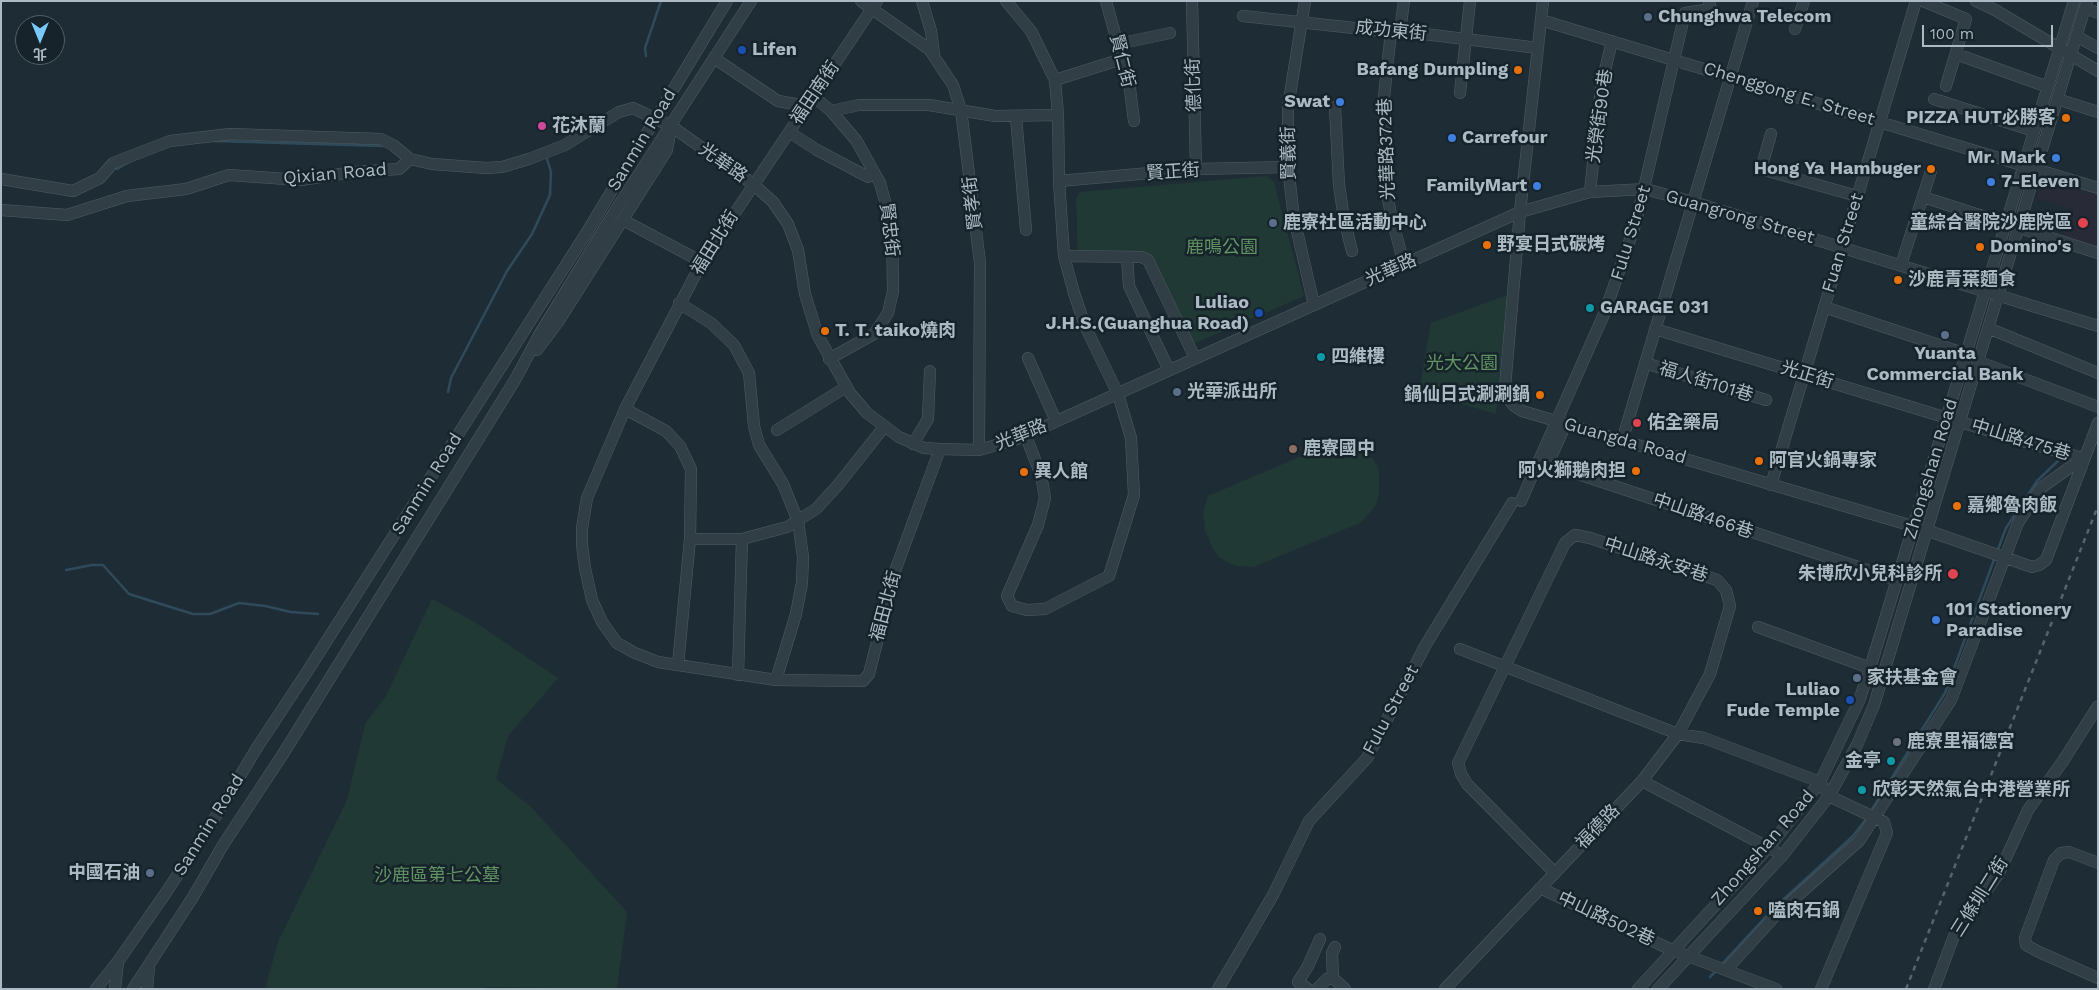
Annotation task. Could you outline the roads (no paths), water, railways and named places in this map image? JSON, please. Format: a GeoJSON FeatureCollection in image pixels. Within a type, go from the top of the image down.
{"type":"FeatureCollection","features":[{"type":"Feature","properties":{"kind":"street","name":"Sanmin Road"},"geometry":{"type":"LineString","coordinates":[[96,989],[119,960],[213,821],[258,746],[431,478],[579,243],[727,1]]}},
{"type":"Feature","properties":{"kind":"street","name":"Sanmin Road"},"geometry":{"type":"LineString","coordinates":[[133,989],[193,897],[223,845],[283,754],[515,380],[559,302],[751,1]]}},
{"type":"Feature","properties":{"kind":"street","name":"賢孝街"},"geometry":{"type":"LineString","coordinates":[[861,1],[874,5],[929,49],[953,85],[961,110],[980,263],[979,450]]}},
{"type":"Feature","properties":{"kind":"street"},"geometry":{"type":"LineString","coordinates":[[922,1],[931,31],[934,56]]}},
{"type":"Feature","properties":{"kind":"street"},"geometry":{"type":"LineString","coordinates":[[1006,1],[1031,31],[1055,80],[1064,256],[1085,326],[1118,394],[1131,438],[1134,495],[1122,540],[1109,576],[1045,609],[1027,610],[1012,606],[1007,596],[1038,525],[1045,498],[1041,475],[1025,434]]}},
{"type":"Feature","properties":{"kind":"street","name":"賢仁街"},"geometry":{"type":"LineString","coordinates":[[1106,1],[1130,89],[1134,121]]}},
{"type":"Feature","properties":{"kind":"street","name":"德化街"},"geometry":{"type":"LineString","coordinates":[[1192,1],[1196,170]]}},
{"type":"Feature","properties":{"kind":"street","name":"賢義街"},"geometry":{"type":"LineString","coordinates":[[1305,1],[1288,107],[1288,167],[1294,218],[1314,304]]}},
{"type":"Feature","properties":{"kind":"street","name":"光華路372巷"},"geometry":{"type":"LineString","coordinates":[[1404,1],[1396,31],[1383,106],[1386,186],[1391,215],[1404,264]]}},
{"type":"Feature","properties":{"kind":"street"},"geometry":{"type":"LineString","coordinates":[[1460,93],[1470,1]]}},
{"type":"Feature","properties":{"kind":"street","name":"Guangda Road"},"geometry":{"type":"LineString","coordinates":[[1544,1],[1520,212],[1505,387],[1507,397],[1522,411],[1926,530],[2032,567],[2039,566],[2046,560],[2083,458],[2098,423]]}},
{"type":"Feature","properties":{"kind":"street","name":"Fulu Street"},"geometry":{"type":"LineString","coordinates":[[1218,989],[1272,895],[1309,821],[1367,758],[1424,646],[1516,502],[1560,422],[1605,312],[1636,222],[1685,13],[1711,9],[1710,1]]}},
{"type":"Feature","properties":{"kind":"street"},"geometry":{"type":"LineString","coordinates":[[1622,441],[1752,1]]}},
{"type":"Feature","properties":{"kind":"street"},"geometry":{"type":"LineString","coordinates":[[1795,29],[1804,1]]}},
{"type":"Feature","properties":{"kind":"street","name":"Fuan Street"},"geometry":{"type":"LineString","coordinates":[[1771,485],[1916,1]]}},
{"type":"Feature","properties":{"kind":"street"},"geometry":{"type":"LineString","coordinates":[[1923,1],[1966,19],[1946,86]]}},
{"type":"Feature","properties":{"kind":"street"},"geometry":{"type":"LineString","coordinates":[[1976,1],[1995,10],[2098,71]]}},
{"type":"Feature","properties":{"kind":"street","name":"Zhongshan Road"},"geometry":{"type":"LineString","coordinates":[[1638,989],[1769,847],[1820,782],[1859,701],[2074,1]]}},
{"type":"Feature","properties":{"kind":"street","name":"福田南街"},"geometry":{"type":"LineString","coordinates":[[753,184],[874,5]]}},
{"type":"Feature","properties":{"kind":"street"},"geometry":{"type":"LineString","coordinates":[[2086,5],[2098,13]]}},
{"type":"Feature","properties":{"kind":"street","name":"Zhongshan Road"},"geometry":{"type":"LineString","coordinates":[[1658,989],[1782,856],[1829,796],[1857,745],[1874,706],[2086,5]]}},
{"type":"Feature","properties":{"kind":"street","name":"成功東街"},"geometry":{"type":"LineString","coordinates":[[1243,16],[1396,31],[1538,48]]}},
{"type":"Feature","properties":{"kind":"street","name":"Chenggong E. Street"},"geometry":{"type":"LineString","coordinates":[[1541,20],[2024,164],[2098,188]]}},
{"type":"Feature","properties":{"kind":"street"},"geometry":{"type":"LineString","coordinates":[[1118,44],[1170,33]]}},
{"type":"Feature","properties":{"kind":"street"},"geometry":{"type":"LineString","coordinates":[[2076,36],[2098,48]]}},
{"type":"Feature","properties":{"kind":"street","name":"光榮街90巷"},"geometry":{"type":"LineString","coordinates":[[1590,192],[1601,87],[1612,41]]}},
{"type":"Feature","properties":{"kind":"street"},"geometry":{"type":"LineString","coordinates":[[1956,54],[2048,87]]}},
{"type":"Feature","properties":{"kind":"street"},"geometry":{"type":"LineString","coordinates":[[714,58],[778,101],[806,106]]}},
{"type":"Feature","properties":{"kind":"street"},"geometry":{"type":"LineString","coordinates":[[1055,80],[1122,59]]}},
{"type":"Feature","properties":{"kind":"street","name":"賢忠街"},"geometry":{"type":"LineString","coordinates":[[813,96],[831,110],[856,140],[880,183],[892,226],[893,291],[888,312],[874,334],[830,359]]}},
{"type":"Feature","properties":{"kind":"street"},"geometry":{"type":"LineString","coordinates":[[1934,99],[2034,131]]}},
{"type":"Feature","properties":{"kind":"street"},"geometry":{"type":"LineString","coordinates":[[2057,99],[2098,112]]}},
{"type":"Feature","properties":{"kind":"street"},"geometry":{"type":"LineString","coordinates":[[831,110],[869,105],[929,105],[996,116],[1058,115]]}},
{"type":"Feature","properties":{"kind":"street"},"geometry":{"type":"LineString","coordinates":[[1336,107],[1339,185],[1352,251]]}},
{"type":"Feature","properties":{"kind":"street","name":"Qixian Road"},"geometry":{"type":"LineString","coordinates":[[1,210],[67,215],[127,196],[186,188],[229,175],[301,180],[354,172],[399,169],[410,159],[432,164],[486,168],[502,167],[565,145],[619,112],[633,108],[654,120]]}},
{"type":"Feature","properties":{"kind":"street"},"geometry":{"type":"LineString","coordinates":[[1016,116],[1026,230]]}},
{"type":"Feature","properties":{"kind":"street","name":"光華路"},"geometry":{"type":"LineString","coordinates":[[654,120],[671,126],[753,184],[773,202],[788,224],[798,250],[805,294],[818,336],[846,387],[867,413],[884,427],[913,444],[940,449],[979,450],[1007,443],[1520,212]]}},
{"type":"Feature","properties":{"kind":"street","name":"Sanmin Road"},"geometry":{"type":"LineString","coordinates":[[515,380],[558,322],[666,150],[671,126]]}},
{"type":"Feature","properties":{"kind":"street"},"geometry":{"type":"LineString","coordinates":[[789,132],[817,150],[868,177]]}},
{"type":"Feature","properties":{"kind":"street"},"geometry":{"type":"LineString","coordinates":[[1,178],[73,192],[100,178],[113,163],[170,141],[230,134],[381,139],[393,145],[410,159]]}},
{"type":"Feature","properties":{"kind":"street"},"geometry":{"type":"LineString","coordinates":[[1771,134],[1761,169],[1857,196]]}},
{"type":"Feature","properties":{"kind":"street","name":"賢正街"},"geometry":{"type":"LineString","coordinates":[[1059,181],[1196,170],[1288,167]]}},
{"type":"Feature","properties":{"kind":"street"},"geometry":{"type":"LineString","coordinates":[[1901,265],[1931,171]]}},
{"type":"Feature","properties":{"kind":"street","name":"福田北街"},"geometry":{"type":"LineString","coordinates":[[753,184],[702,262],[680,303],[625,409],[587,498],[582,528],[585,568],[592,600],[602,622],[617,643],[635,653],[658,662],[776,680],[863,681],[869,674],[895,571],[940,449]]}},
{"type":"Feature","properties":{"kind":"street","name":"Guangrong Street"},"geometry":{"type":"LineString","coordinates":[[1520,212],[1590,192],[1645,189],[1986,290],[2098,326]]}},
{"type":"Feature","properties":{"kind":"street"},"geometry":{"type":"LineString","coordinates":[[1922,197],[2098,253]]}},
{"type":"Feature","properties":{"kind":"street"},"geometry":{"type":"LineString","coordinates":[[623,220],[702,262]]}},
{"type":"Feature","properties":{"kind":"street"},"geometry":{"type":"LineString","coordinates":[[1064,256],[1128,256],[1142,257],[1148,260],[1195,358]]}},
{"type":"Feature","properties":{"kind":"street"},"geometry":{"type":"LineString","coordinates":[[1128,256],[1129,286],[1169,370]]}},
{"type":"Feature","properties":{"kind":"street"},"geometry":{"type":"LineString","coordinates":[[680,303],[711,323],[734,345],[749,373],[754,426],[759,445],[782,484],[798,520],[803,557],[802,583],[796,614],[776,680]]}},
{"type":"Feature","properties":{"kind":"street"},"geometry":{"type":"LineString","coordinates":[[1824,308],[1966,354]]}},
{"type":"Feature","properties":{"kind":"street","name":"光正街"},"geometry":{"type":"LineString","coordinates":[[1655,328],[1959,421]]}},
{"type":"Feature","properties":{"kind":"street"},"geometry":{"type":"LineString","coordinates":[[1988,328],[2098,373]]}},
{"type":"Feature","properties":{"kind":"street"},"geometry":{"type":"LineString","coordinates":[[1028,358],[1056,421]]}},
{"type":"Feature","properties":{"kind":"street"},"geometry":{"type":"LineString","coordinates":[[1977,361],[2098,407]]}},
{"type":"Feature","properties":{"kind":"street","name":"福人街101巷"},"geometry":{"type":"LineString","coordinates":[[1645,363],[1766,400]]}},
{"type":"Feature","properties":{"kind":"street"},"geometry":{"type":"LineString","coordinates":[[913,444],[928,419],[930,371]]}},
{"type":"Feature","properties":{"kind":"street"},"geometry":{"type":"LineString","coordinates":[[777,430],[846,387]]}},
{"type":"Feature","properties":{"kind":"street"},"geometry":{"type":"LineString","coordinates":[[625,409],[666,431],[680,446],[692,469],[690,539],[678,665]]}},
{"type":"Feature","properties":{"kind":"street","name":"中山路475巷"},"geometry":{"type":"LineString","coordinates":[[1959,421],[2083,458]]}},
{"type":"Feature","properties":{"kind":"street","name":"中山路466巷"},"geometry":{"type":"LineString","coordinates":[[1560,422],[1550,459],[1551,465],[1897,580]]}},
{"type":"Feature","properties":{"kind":"street"},"geometry":{"type":"LineString","coordinates":[[690,539],[742,539],[787,527],[816,509],[838,486],[884,427]]}},
{"type":"Feature","properties":{"kind":"street"},"geometry":{"type":"LineString","coordinates":[[1726,970],[1776,915],[1859,841],[1876,817],[1951,700],[2018,523],[2041,488],[2083,458]]}},
{"type":"Feature","properties":{"kind":"street"},"geometry":{"type":"LineString","coordinates":[[431,478],[448,488]]}},
{"type":"Feature","properties":{"kind":"street","name":"中山路永安巷"},"geometry":{"type":"LineString","coordinates":[[1554,872],[1467,784],[1461,774],[1458,763],[1464,747],[1565,543],[1575,535],[1590,538],[1717,580],[1726,590],[1730,606],[1710,674],[1678,734]]}},
{"type":"Feature","properties":{"kind":"street"},"geometry":{"type":"LineString","coordinates":[[738,675],[742,539]]}},
{"type":"Feature","properties":{"kind":"street"},"geometry":{"type":"LineString","coordinates":[[1758,627],[1870,668]]}},
{"type":"Feature","properties":{"kind":"street"},"geometry":{"type":"LineString","coordinates":[[1460,649],[1678,734],[1704,738],[1820,782],[1829,796],[1884,822],[1887,833],[1821,989]]}},
{"type":"Feature","properties":{"kind":"street","name":"三條圳二街"},"geometry":{"type":"LineString","coordinates":[[1934,989],[1954,936],[1999,873],[2028,810],[2097,708]]}},
{"type":"Feature","properties":{"kind":"street","name":"福德路"},"geometry":{"type":"LineString","coordinates":[[1446,989],[1554,872],[1642,781],[1678,734]]}},
{"type":"Feature","properties":{"kind":"street"},"geometry":{"type":"LineString","coordinates":[[1642,781],[1769,847],[1782,856]]}},
{"type":"Feature","properties":{"kind":"street"},"geometry":{"type":"LineString","coordinates":[[2098,863],[2069,852],[2061,853],[2054,860],[2025,938],[2026,945],[2098,978]]}},
{"type":"Feature","properties":{"kind":"street","name":"中山路502巷"},"geometry":{"type":"LineString","coordinates":[[1540,888],[1672,950],[1776,989]]}},
{"type":"Feature","properties":{"kind":"street"},"geometry":{"type":"LineString","coordinates":[[1308,989],[1298,982],[1308,966],[1320,939]]}},
{"type":"Feature","properties":{"kind":"street"},"geometry":{"type":"LineString","coordinates":[[1335,946],[1332,953],[1333,978],[1345,989]]}},
{"type":"Feature","properties":{"kind":"street","name":"Sanmin Road"},"geometry":{"type":"LineString","coordinates":[[115,989],[119,960]]}},
{"type":"Feature","properties":{"kind":"street","name":"Sanmin Road"},"geometry":{"type":"LineString","coordinates":[[147,989],[149,965]]}},
{"type":"Feature","properties":{"kind":"street"},"geometry":{"type":"LineString","coordinates":[[1317,989],[1327,979],[1333,978]]}},
{"type":"Feature","properties":{"kind":"waterway"},"geometry":{"type":"LineString","coordinates":[[646,56],[645,48],[661,1]]}},
{"type":"Feature","properties":{"kind":"waterway"},"geometry":{"type":"LineString","coordinates":[[215,141],[383,146]]}},
{"type":"Feature","properties":{"kind":"waterway"},"geometry":{"type":"LineString","coordinates":[[448,392],[451,378],[507,271],[532,234],[550,195],[551,172],[547,159]]}},
{"type":"Feature","properties":{"kind":"waterway"},"geometry":{"type":"LineString","coordinates":[[117,169],[129,162]]}},
{"type":"Feature","properties":{"kind":"waterway"},"geometry":{"type":"LineString","coordinates":[[1997,552],[2006,528],[2037,481],[2060,459]]}},
{"type":"Feature","properties":{"kind":"waterway"},"geometry":{"type":"LineString","coordinates":[[1871,811],[1945,693],[1995,557]]}},
{"type":"Feature","properties":{"kind":"waterway"},"geometry":{"type":"LineString","coordinates":[[66,570],[103,565],[129,594],[193,614],[210,614],[239,603],[291,612],[318,614]]}},
{"type":"Feature","properties":{"kind":"waterway"},"geometry":{"type":"LineString","coordinates":[[1721,965],[1775,907],[1852,837],[1867,818]]}},
{"type":"Feature","properties":{"kind":"waterway"},"geometry":{"type":"LineString","coordinates":[[1710,977],[1716,971]]}},
{"type":"Feature","properties":{"kind":"railway"},"geometry":{"type":"LineString","coordinates":[[1906,989],[2098,506]]}},
{"type":"Feature","properties":{"kind":"place","name":"Chunghwa Telecom"},"geometry":{"type":"Point","coordinates":[1648,17]}},
{"type":"Feature","properties":{"kind":"place","name":"Lifen"},"geometry":{"type":"Point","coordinates":[742,50]}},
{"type":"Feature","properties":{"kind":"place","name":"Bafang Dumpling"},"geometry":{"type":"Point","coordinates":[1518,70]}},
{"type":"Feature","properties":{"kind":"place","name":"Swat"},"geometry":{"type":"Point","coordinates":[1340,102]}},
{"type":"Feature","properties":{"kind":"place","name":"PIZZA HUT必勝客"},"geometry":{"type":"Point","coordinates":[2066,118]}},
{"type":"Feature","properties":{"kind":"place","name":"花沐蘭"},"geometry":{"type":"Point","coordinates":[542,126]}},
{"type":"Feature","properties":{"kind":"place","name":"Carrefour"},"geometry":{"type":"Point","coordinates":[1452,138]}},
{"type":"Feature","properties":{"kind":"place","name":"Mr. Mark"},"geometry":{"type":"Point","coordinates":[2056,158]}},
{"type":"Feature","properties":{"kind":"place","name":"Hong Ya Hambuger"},"geometry":{"type":"Point","coordinates":[1931,169]}},
{"type":"Feature","properties":{"kind":"place","name":"7-Eleven"},"geometry":{"type":"Point","coordinates":[1991,182]}},
{"type":"Feature","properties":{"kind":"place","name":"FamilyMart"},"geometry":{"type":"Point","coordinates":[1537,186]}},
{"type":"Feature","properties":{"kind":"place","name":"鹿寮社區活動中心"},"geometry":{"type":"Point","coordinates":[1273,223]}},
{"type":"Feature","properties":{"kind":"place","name":"童綜合醫院沙鹿院區"},"geometry":{"type":"Point","coordinates":[2083,223]}},
{"type":"Feature","properties":{"kind":"place","name":"野宴日式碳烤"},"geometry":{"type":"Point","coordinates":[1487,245]}},
{"type":"Feature","properties":{"kind":"place","name":"Domino's"},"geometry":{"type":"Point","coordinates":[1980,247]}},
{"type":"Feature","properties":{"kind":"place","name":"沙鹿青葉麵食"},"geometry":{"type":"Point","coordinates":[1898,280]}},
{"type":"Feature","properties":{"kind":"place","name":"GARAGE 031"},"geometry":{"type":"Point","coordinates":[1590,308]}},
{"type":"Feature","properties":{"kind":"place","name":"Luliao J.H.S.(Guanghua Road)"},"geometry":{"type":"Point","coordinates":[1259,313]}},
{"type":"Feature","properties":{"kind":"place","name":"T. T. taiko燒肉"},"geometry":{"type":"Point","coordinates":[825,331]}},
{"type":"Feature","properties":{"kind":"place","name":"Yuanta Commercial Bank"},"geometry":{"type":"Point","coordinates":[1945,335]}},
{"type":"Feature","properties":{"kind":"place","name":"四維樓"},"geometry":{"type":"Point","coordinates":[1321,357]}},
{"type":"Feature","properties":{"kind":"place","name":"光華派出所"},"geometry":{"type":"Point","coordinates":[1177,392]}},
{"type":"Feature","properties":{"kind":"place","name":"鍋仙日式涮涮鍋"},"geometry":{"type":"Point","coordinates":[1540,395]}},
{"type":"Feature","properties":{"kind":"place","name":"佑全藥局"},"geometry":{"type":"Point","coordinates":[1637,423]}},
{"type":"Feature","properties":{"kind":"place","name":"鹿寮國中"},"geometry":{"type":"Point","coordinates":[1293,449]}},
{"type":"Feature","properties":{"kind":"place","name":"阿官火鍋專家"},"geometry":{"type":"Point","coordinates":[1759,461]}},
{"type":"Feature","properties":{"kind":"place","name":"阿火獅鵝肉担"},"geometry":{"type":"Point","coordinates":[1636,471]}},
{"type":"Feature","properties":{"kind":"place","name":"異人館"},"geometry":{"type":"Point","coordinates":[1024,472]}},
{"type":"Feature","properties":{"kind":"place","name":"嘉鄉魯肉飯"},"geometry":{"type":"Point","coordinates":[1957,506]}},
{"type":"Feature","properties":{"kind":"place","name":"朱博欣小兒科診所"},"geometry":{"type":"Point","coordinates":[1953,574]}},
{"type":"Feature","properties":{"kind":"place","name":"101 Stationery Paradise"},"geometry":{"type":"Point","coordinates":[1936,620]}},
{"type":"Feature","properties":{"kind":"place","name":"家扶基金會"},"geometry":{"type":"Point","coordinates":[1857,678]}},
{"type":"Feature","properties":{"kind":"place","name":"Luliao Fude Temple"},"geometry":{"type":"Point","coordinates":[1850,700]}},
{"type":"Feature","properties":{"kind":"place","name":"鹿寮里福德宮"},"geometry":{"type":"Point","coordinates":[1897,742]}},
{"type":"Feature","properties":{"kind":"place","name":"金亭"},"geometry":{"type":"Point","coordinates":[1891,761]}},
{"type":"Feature","properties":{"kind":"place","name":"欣彰天然氣台中港營業所"},"geometry":{"type":"Point","coordinates":[1862,790]}},
{"type":"Feature","properties":{"kind":"place","name":"中國石油"},"geometry":{"type":"Point","coordinates":[150,873]}},
{"type":"Feature","properties":{"kind":"place","name":"嗑肉石鍋"},"geometry":{"type":"Point","coordinates":[1758,911]}},
{"type":"Feature","properties":{"kind":"park label","name":"鹿鳴公園"},"geometry":{"type":"Point","coordinates":[1222,248]}},
{"type":"Feature","properties":{"kind":"park label","name":"光大公園"},"geometry":{"type":"Point","coordinates":[1462,364]}},
{"type":"Feature","properties":{"kind":"park label","name":"沙鹿區第七公墓"},"geometry":{"type":"Point","coordinates":[437,876]}}]}
